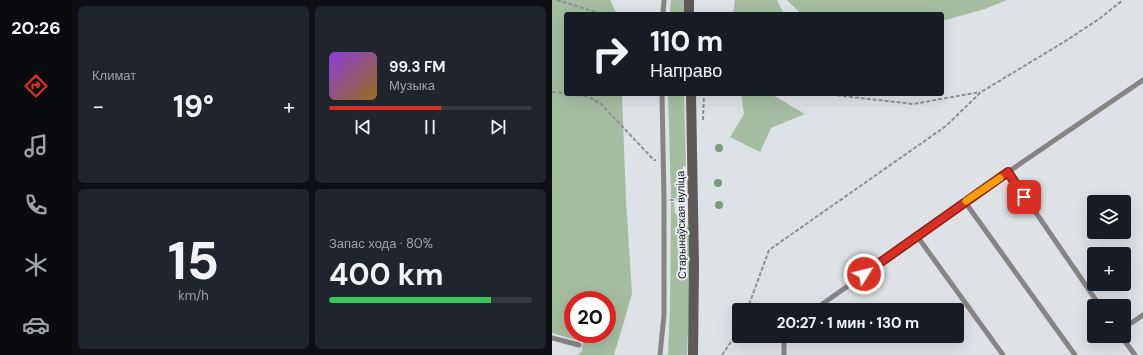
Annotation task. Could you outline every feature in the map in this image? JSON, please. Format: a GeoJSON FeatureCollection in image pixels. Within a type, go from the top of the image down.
{"type":"FeatureCollection","features":[{"type":"Feature","properties":{"kind":"main road"},"geometry":{"type":"LineString","coordinates":[[689,0],[689,12]]}},
{"type":"Feature","properties":{"kind":"main road","name":"Старынаўская вуліца"},"geometry":{"type":"LineString","coordinates":[[691,96],[694,265],[693,355]]}},
{"type":"Feature","properties":{"kind":"lane"},"geometry":{"type":"LineString","coordinates":[[663,12],[664,0]]}},
{"type":"Feature","properties":{"kind":"lane"},"geometry":{"type":"LineString","coordinates":[[824,303],[965,202],[1143,80]]}},
{"type":"Feature","properties":{"kind":"lane"},"geometry":{"type":"LineString","coordinates":[[660,355],[664,315],[662,96]]}},
{"type":"Feature","properties":{"kind":"lane"},"geometry":{"type":"LineString","coordinates":[[1008,172],[1095,299]]}},
{"type":"Feature","properties":{"kind":"lane"},"geometry":{"type":"LineString","coordinates":[[965,202],[1075,355]]}},
{"type":"Feature","properties":{"kind":"lane"},"geometry":{"type":"LineString","coordinates":[[917,236],[1003,355]]}},
{"type":"Feature","properties":{"kind":"lane"},"geometry":{"type":"LineString","coordinates":[[1131,323],[1143,315]]}},
{"type":"Feature","properties":{"kind":"lane"},"geometry":{"type":"LineString","coordinates":[[552,338],[579,345]]}},
{"type":"Feature","properties":{"kind":"lane"},"geometry":{"type":"LineString","coordinates":[[784,343],[784,355]]}},
{"type":"Feature","properties":{"kind":"lane"},"geometry":{"type":"LineString","coordinates":[[1126,343],[1135,355]]}},
{"type":"Feature","properties":{"kind":"path"},"geometry":{"type":"LineString","coordinates":[[557,0],[596,12]]}},
{"type":"Feature","properties":{"kind":"path"},"geometry":{"type":"LineString","coordinates":[[750,303],[769,250],[946,126],[981,92],[1064,42],[1099,19],[1123,0]]}},
{"type":"Feature","properties":{"kind":"path"},"geometry":{"type":"LineString","coordinates":[[552,92],[564,93]]}},
{"type":"Feature","properties":{"kind":"path"},"geometry":{"type":"LineString","coordinates":[[843,96],[913,104],[981,92]]}},
{"type":"Feature","properties":{"kind":"path"},"geometry":{"type":"LineString","coordinates":[[583,96],[588,97],[600,104],[654,160],[663,161]]}},
{"type":"Feature","properties":{"kind":"path"},"geometry":{"type":"LineString","coordinates":[[704,96],[704,110]]}},
{"type":"Feature","properties":{"kind":"path"},"geometry":{"type":"LineString","coordinates":[[681,194],[682,221]]}},
{"type":"Feature","properties":{"kind":"path"},"geometry":{"type":"LineString","coordinates":[[722,355],[732,340]]}},
{"type":"Feature","properties":{"kind":"green space"},"geometry":{"type":"Polygon","coordinates":[[[552,0],[610,0],[616,12],[564,12],[564,96],[622,96],[626,200],[632,294],[614,355],[578,355],[582,351],[583,343],[616,343],[616,291],[564,291],[564,336],[552,333],[552,0]]]}},
{"type":"Feature","properties":{"kind":"green space"},"geometry":{"type":"Polygon","coordinates":[[[671,0],[684,0],[684,12],[670,12],[671,0]]]}},
{"type":"Feature","properties":{"kind":"green space"},"geometry":{"type":"Polygon","coordinates":[[[735,0],[777,0],[783,12],[733,12],[735,0]]]}},
{"type":"Feature","properties":{"kind":"green space"},"geometry":{"type":"Polygon","coordinates":[[[787,0],[1007,0],[985,9],[944,20],[944,12],[799,12],[787,0]]]}},
{"type":"Feature","properties":{"kind":"green space"},"geometry":{"type":"Polygon","coordinates":[[[668,96],[684,96],[686,166],[683,166],[680,198],[671,198],[668,96]]]}},
{"type":"Feature","properties":{"kind":"green space"},"geometry":{"type":"Polygon","coordinates":[[[741,96],[774,96],[805,114],[771,128],[760,152],[730,137],[744,114],[741,96]]]}},
{"type":"Feature","properties":{"kind":"green space"},"geometry":{"type":"Polygon","coordinates":[[[671,202],[674,202],[675,214],[680,214],[681,225],[688,226],[690,285],[687,355],[668,355],[671,202]]]}},
{"type":"Feature","properties":{"kind":"slow traffic"},"geometry":{"type":"LineString","coordinates":[[966,201],[1000,178]]}},
{"type":"Feature","properties":{"kind":"route"},"geometry":{"type":"LineString","coordinates":[[864,274],[1008,172],[1024,197]]}}]}
